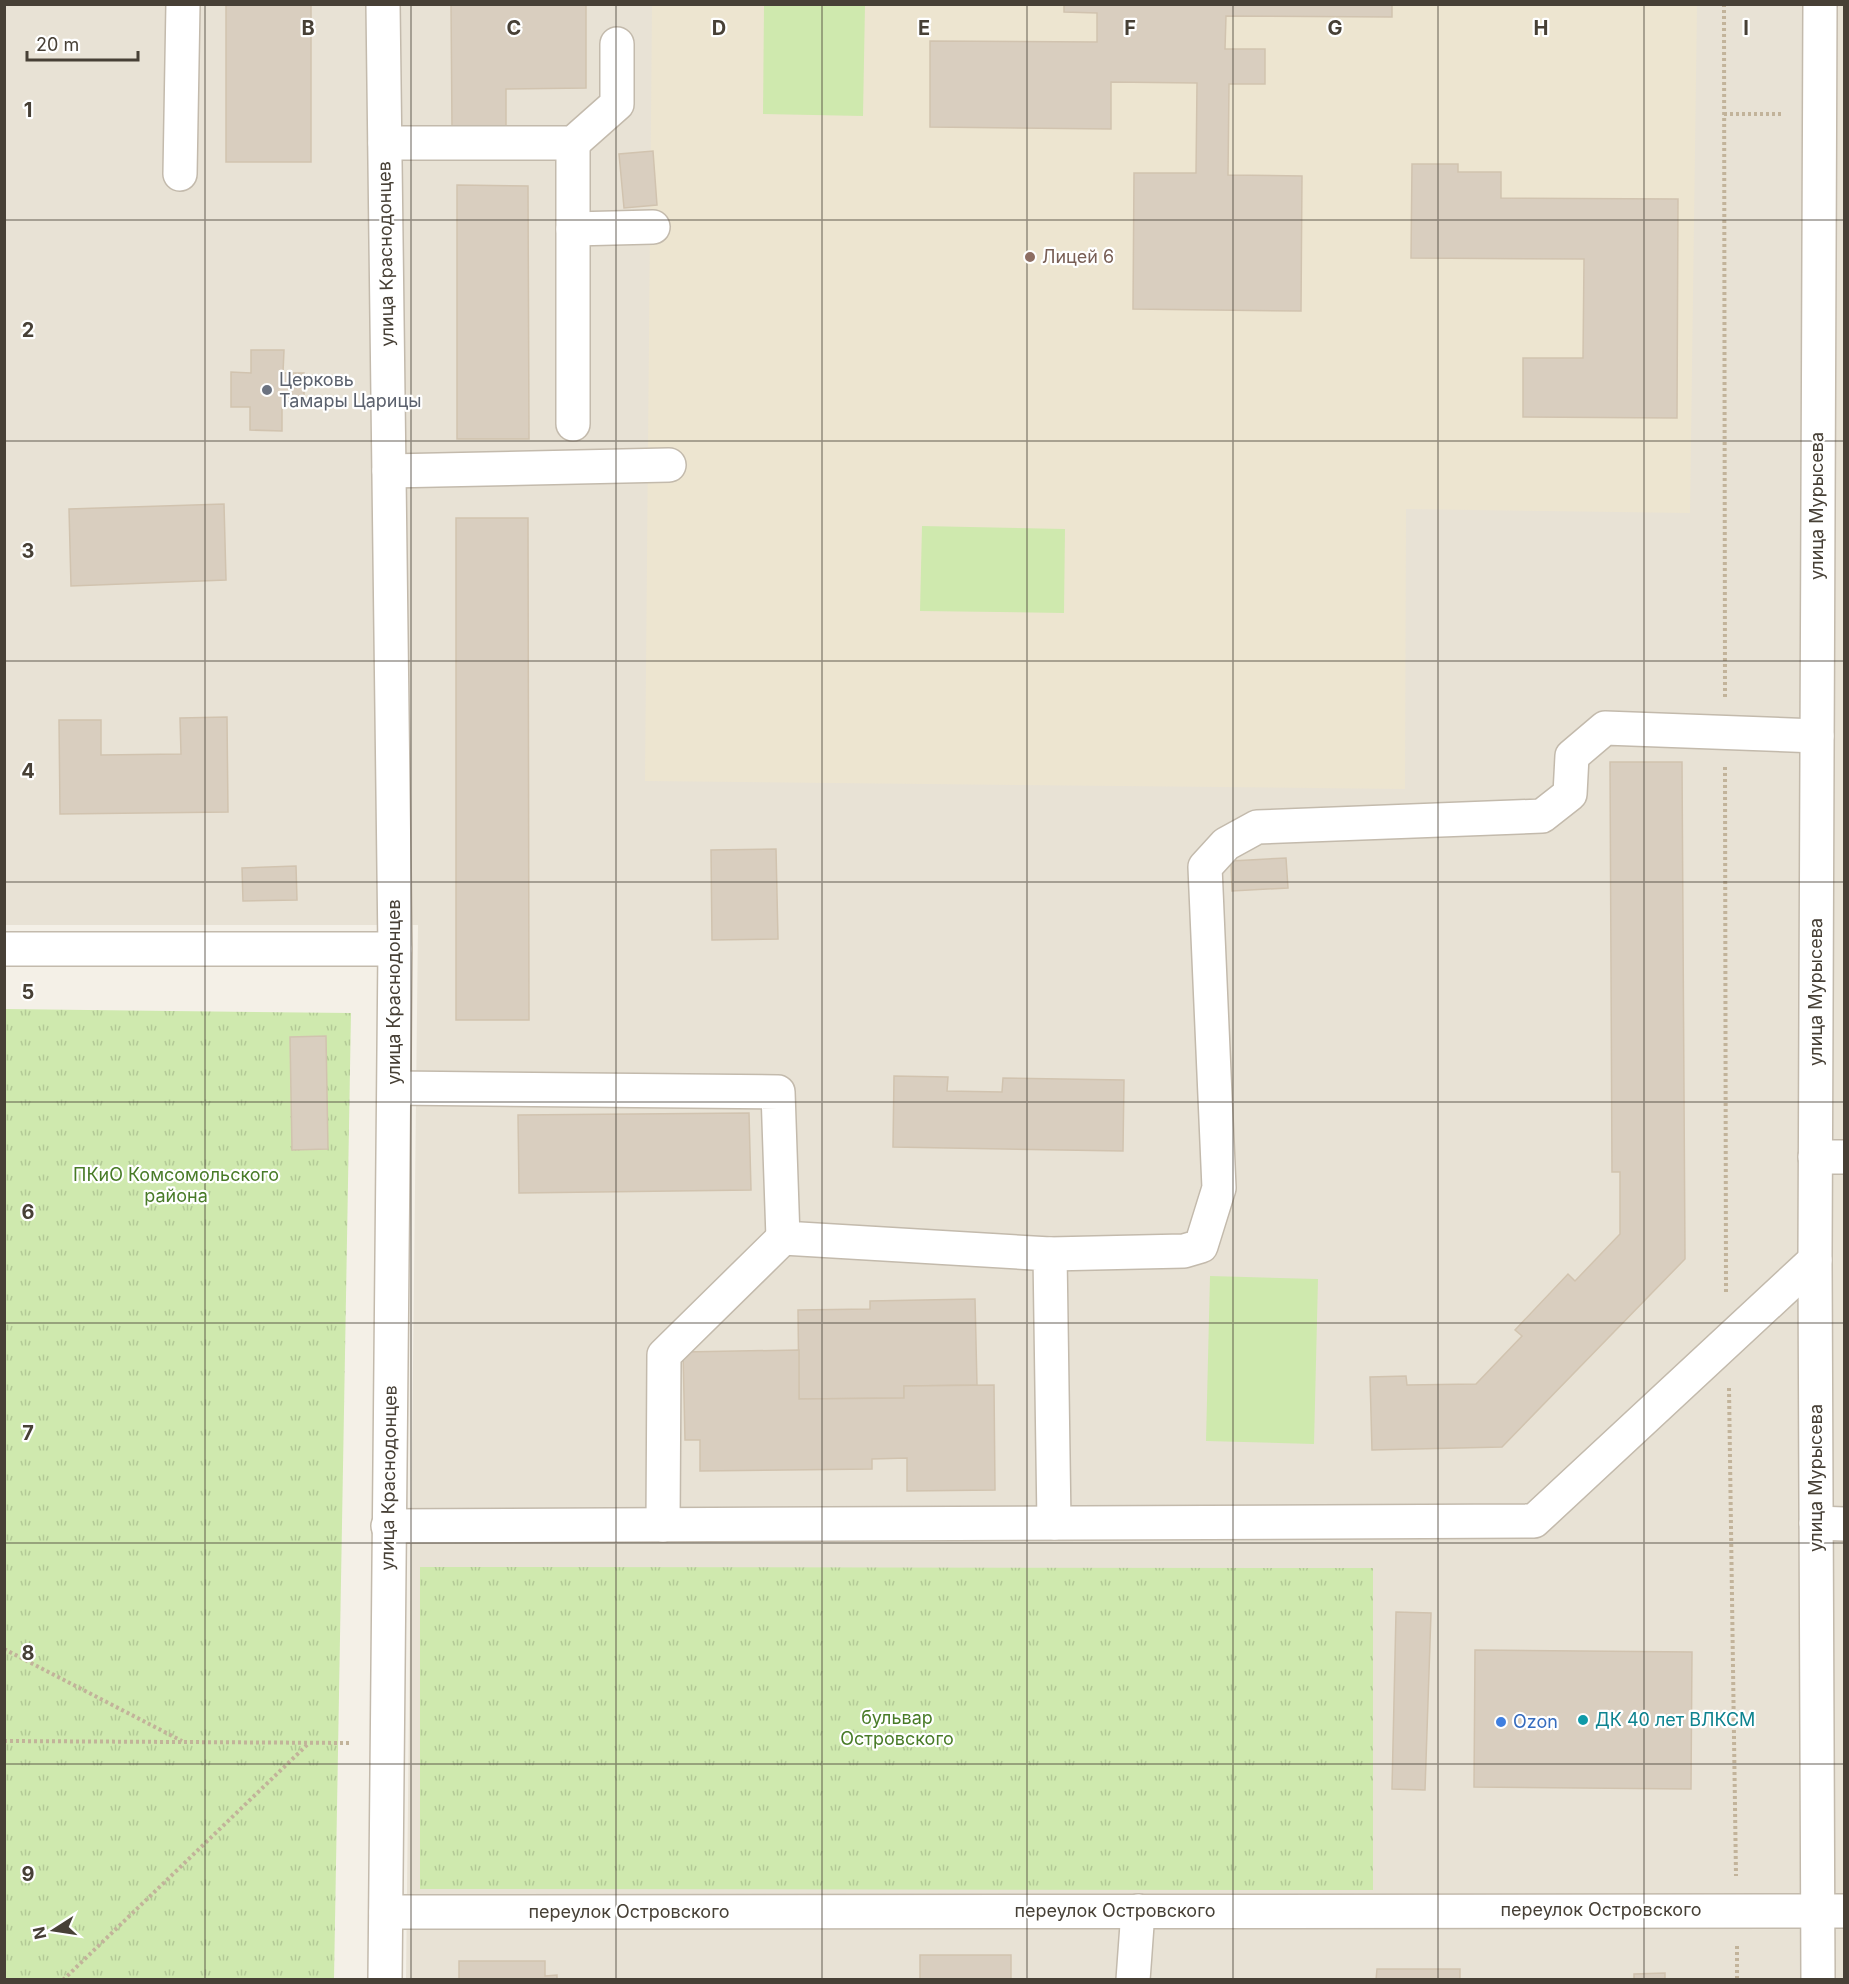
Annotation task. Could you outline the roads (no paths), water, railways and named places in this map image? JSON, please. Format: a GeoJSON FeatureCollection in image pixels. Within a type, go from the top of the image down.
{"type":"FeatureCollection","features":[{"type":"Feature","properties":{"kind":"street"},"geometry":{"type":"LineString","coordinates":[[180,174],[183,4]]}},
{"type":"Feature","properties":{"kind":"street","name":"улица Краснодонцев"},"geometry":{"type":"LineString","coordinates":[[383,4],[395,949],[385,1980]]}},
{"type":"Feature","properties":{"kind":"street","name":"улица Мурысева"},"geometry":{"type":"LineString","coordinates":[[1818,1980],[1832,1910],[1831,1523],[1815,1260],[1830,1157],[1817,736],[1820,4]]}},
{"type":"Feature","properties":{"kind":"street"},"geometry":{"type":"LineString","coordinates":[[384,143],[573,143],[617,104],[617,44]]}},
{"type":"Feature","properties":{"kind":"street"},"geometry":{"type":"LineString","coordinates":[[573,143],[573,424]]}},
{"type":"Feature","properties":{"kind":"street"},"geometry":{"type":"LineString","coordinates":[[573,229],[653,227]]}},
{"type":"Feature","properties":{"kind":"street"},"geometry":{"type":"LineString","coordinates":[[389,471],[669,465]]}},
{"type":"Feature","properties":{"kind":"street"},"geometry":{"type":"LineString","coordinates":[[783,1238],[1050,1254],[1184,1251],[1201,1246],[1219,1188],[1205,867],[1226,844],[1257,827],[1542,816],[1570,794],[1572,756],[1605,728],[1817,736]]}},
{"type":"Feature","properties":{"kind":"street"},"geometry":{"type":"LineString","coordinates":[[4,949],[395,949]]}},
{"type":"Feature","properties":{"kind":"street"},"geometry":{"type":"LineString","coordinates":[[394,1088],[778,1092],[783,1238],[664,1355],[663,1525]]}},
{"type":"Feature","properties":{"kind":"street"},"geometry":{"type":"LineString","coordinates":[[1050,1254],[1054,1523]]}},
{"type":"Feature","properties":{"kind":"street"},"geometry":{"type":"LineString","coordinates":[[388,1526],[1534,1521],[1815,1260]]}},
{"type":"Feature","properties":{"kind":"street","name":"переулок Островского"},"geometry":{"type":"LineString","coordinates":[[386,1912],[1832,1910]]}},
{"type":"Feature","properties":{"kind":"street"},"geometry":{"type":"LineString","coordinates":[[1133,1980],[1138,1911]]}},
{"type":"Feature","properties":{"kind":"place","name":"Лицей 6"},"geometry":{"type":"Point","coordinates":[1030,257]}},
{"type":"Feature","properties":{"kind":"place","name":"Церковь Тамары Царицы"},"geometry":{"type":"Point","coordinates":[267,390]}},
{"type":"Feature","properties":{"kind":"place","name":"ДК 40 лет ВЛКСМ"},"geometry":{"type":"Point","coordinates":[1583,1720]}},
{"type":"Feature","properties":{"kind":"place","name":"Ozon"},"geometry":{"type":"Point","coordinates":[1501,1722]}},
{"type":"Feature","properties":{"kind":"park label","name":"ПКиО Комсомольского района"},"geometry":{"type":"Point","coordinates":[176,1185]}},
{"type":"Feature","properties":{"kind":"park label","name":"бульвар Островского"},"geometry":{"type":"Point","coordinates":[897,1728]}}]}
